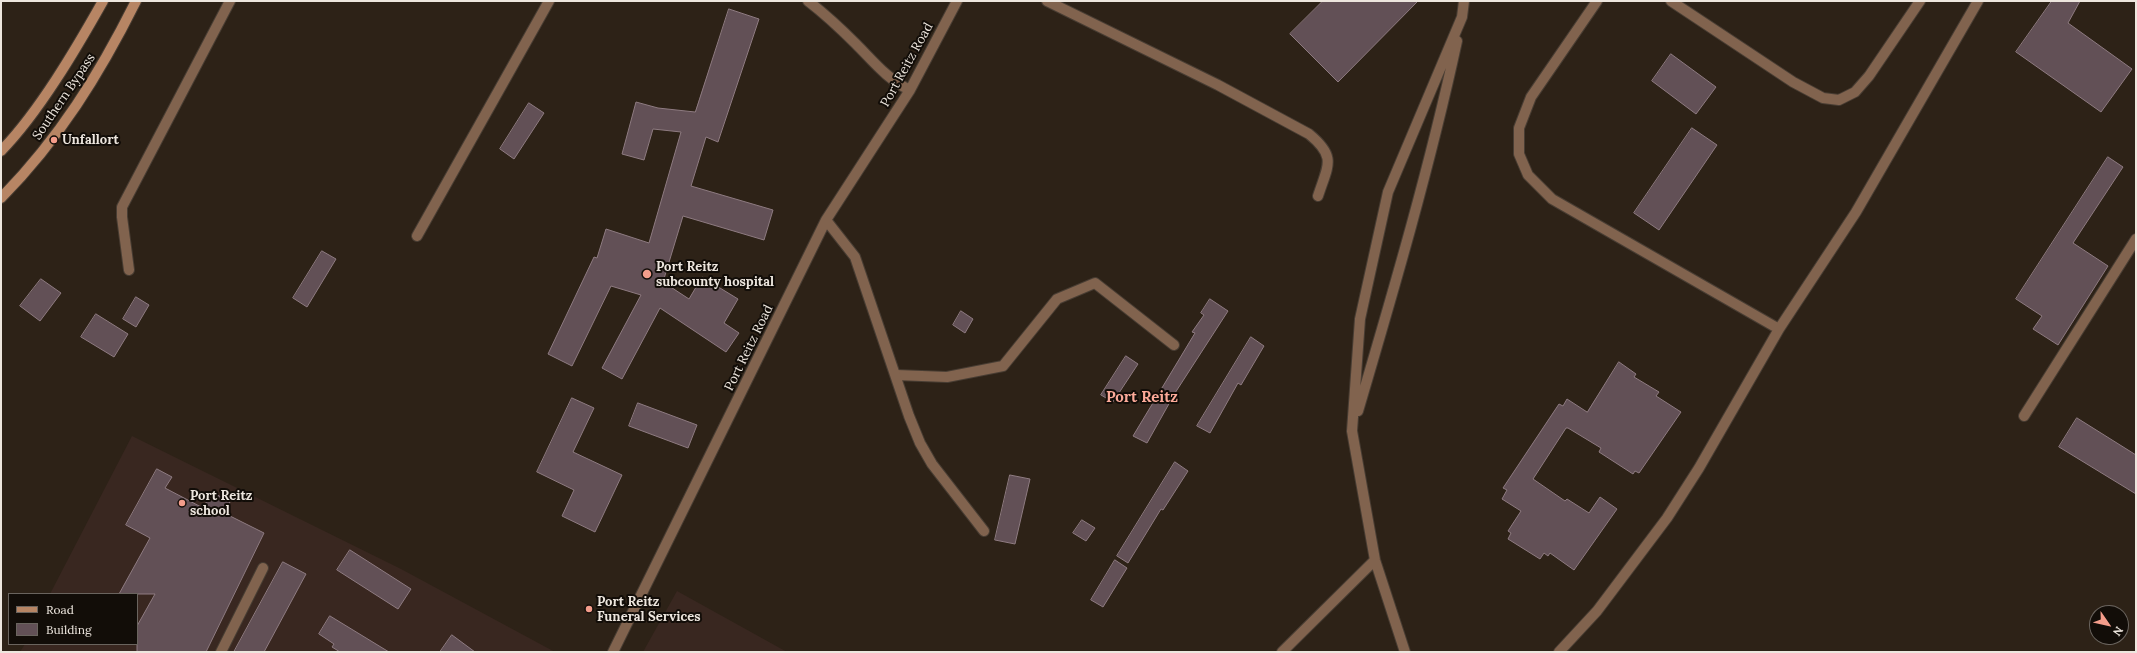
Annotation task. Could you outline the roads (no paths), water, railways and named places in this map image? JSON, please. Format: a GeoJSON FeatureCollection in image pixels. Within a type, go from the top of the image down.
{"type":"FeatureCollection","features":[{"type":"Feature","properties":{"kind":"main road","name":"Southern Bypass"},"geometry":{"type":"LineString","coordinates":[[1,151],[13,138],[41,100],[103,1]]}},
{"type":"Feature","properties":{"kind":"main road","name":"Southern Bypass"},"geometry":{"type":"LineString","coordinates":[[1,198],[32,166],[75,108],[113,47],[136,1]]}},
{"type":"Feature","properties":{"kind":"street"},"geometry":{"type":"LineString","coordinates":[[129,270],[122,207],[230,1]]}},
{"type":"Feature","properties":{"kind":"street"},"geometry":{"type":"LineString","coordinates":[[417,236],[549,1]]}},
{"type":"Feature","properties":{"kind":"street"},"geometry":{"type":"LineString","coordinates":[[808,1],[837,26],[886,75],[898,85],[910,90]]}},
{"type":"Feature","properties":{"kind":"street","name":"Port Reitz Road"},"geometry":{"type":"LineString","coordinates":[[613,652],[826,220],[910,90],[957,1]]}},
{"type":"Feature","properties":{"kind":"street"},"geometry":{"type":"LineString","coordinates":[[1047,1],[1218,85],[1309,134],[1320,143],[1328,155],[1328,164],[1318,196]]}},
{"type":"Feature","properties":{"kind":"street"},"geometry":{"type":"LineString","coordinates":[[1352,431],[1421,188],[1444,99],[1462,17],[1464,1]]}},
{"type":"Feature","properties":{"kind":"street"},"geometry":{"type":"LineString","coordinates":[[1597,1],[1531,97],[1519,128],[1519,154],[1528,175],[1552,199],[1779,329]]}},
{"type":"Feature","properties":{"kind":"street"},"geometry":{"type":"LineString","coordinates":[[1671,1],[1794,82],[1823,98],[1839,100],[1855,92],[1869,76],[1920,1]]}},
{"type":"Feature","properties":{"kind":"street"},"geometry":{"type":"LineString","coordinates":[[1559,652],[1597,611],[1667,518],[1699,468],[1779,329],[1856,212],[1978,1]]}},
{"type":"Feature","properties":{"kind":"street"},"geometry":{"type":"LineString","coordinates":[[1405,652],[1375,560],[1352,431],[1360,319],[1388,192],[1462,17]]}},
{"type":"Feature","properties":{"kind":"street"},"geometry":{"type":"LineString","coordinates":[[826,220],[855,257],[909,416],[920,443],[932,464],[984,531]]}},
{"type":"Feature","properties":{"kind":"street"},"geometry":{"type":"LineString","coordinates":[[2024,416],[2136,239]]}},
{"type":"Feature","properties":{"kind":"street"},"geometry":{"type":"LineString","coordinates":[[896,375],[947,377],[1003,366],[1058,298],[1095,283],[1174,345]]}},
{"type":"Feature","properties":{"kind":"street"},"geometry":{"type":"LineString","coordinates":[[1282,652],[1375,560]]}},
{"type":"Feature","properties":{"kind":"street"},"geometry":{"type":"LineString","coordinates":[[221,652],[263,568]]}},
{"type":"Feature","properties":{"kind":"place","name":"Unfallort"},"geometry":{"type":"Point","coordinates":[54,140]}},
{"type":"Feature","properties":{"kind":"place","name":"Port Reitz subcounty hospital"},"geometry":{"type":"Point","coordinates":[647,274]}},
{"type":"Feature","properties":{"kind":"place","name":"Port Reitz school"},"geometry":{"type":"Point","coordinates":[182,503]}},
{"type":"Feature","properties":{"kind":"place","name":"Port Reitz Funeral Services"},"geometry":{"type":"Point","coordinates":[589,609]}},
{"type":"Feature","properties":{"kind":"district","name":"Port Reitz"},"geometry":{"type":"Point","coordinates":[1142,398]}}]}
